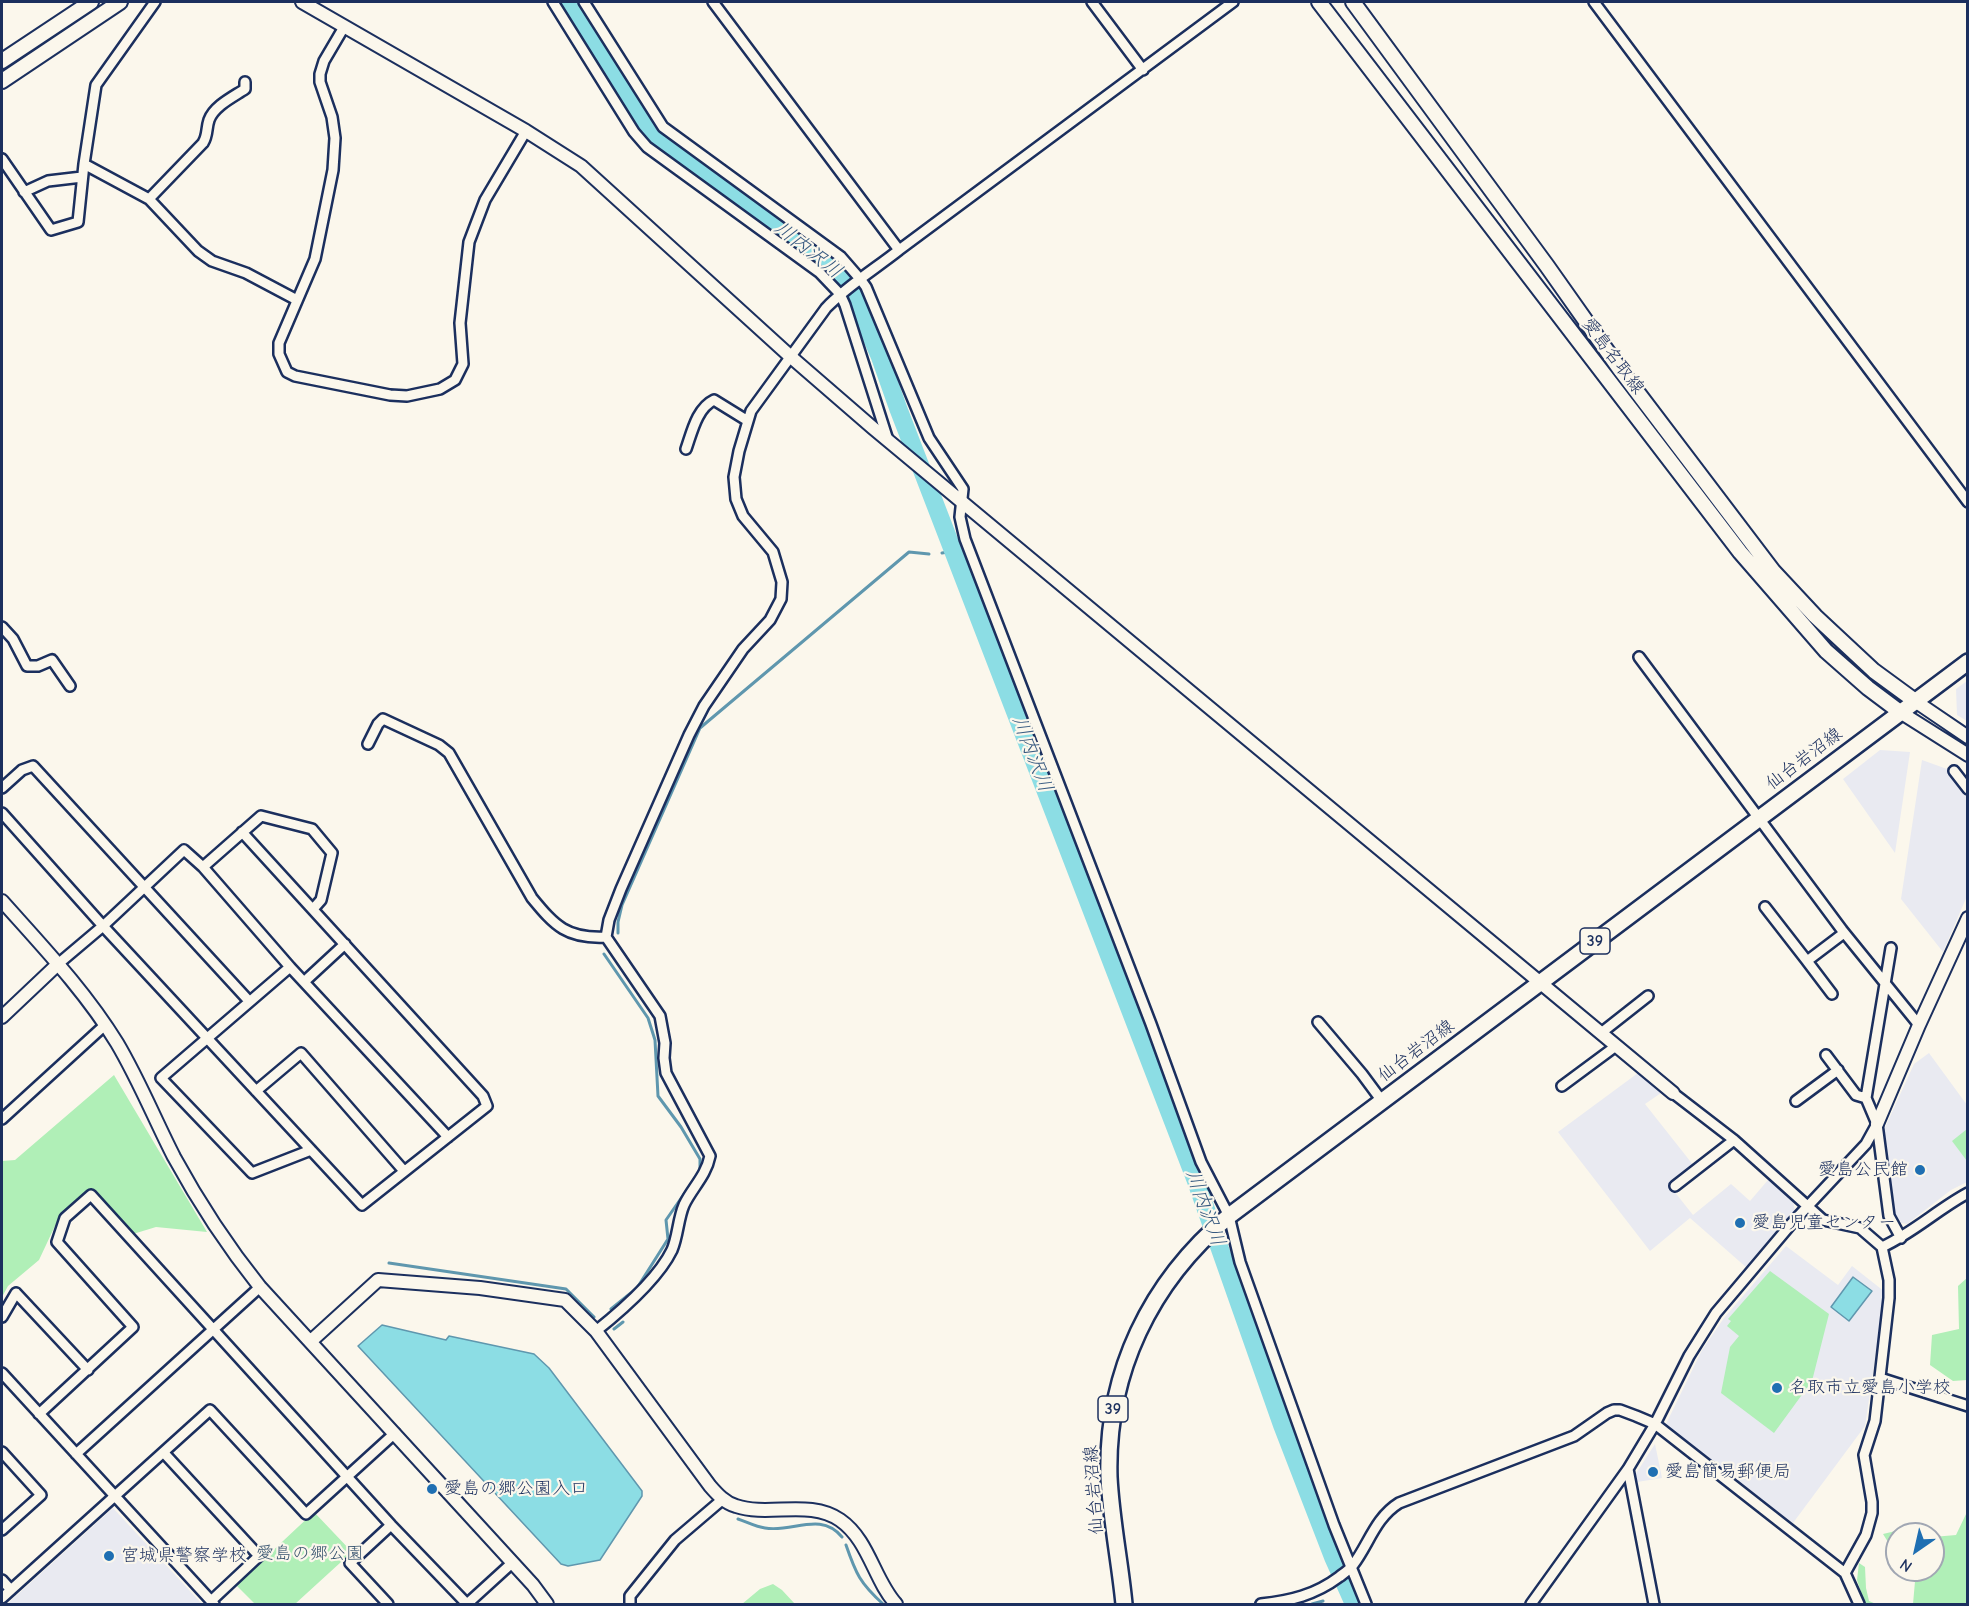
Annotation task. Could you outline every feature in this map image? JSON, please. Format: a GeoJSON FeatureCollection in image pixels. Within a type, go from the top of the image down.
{"type":"FeatureCollection","features":[{"type":"Feature","properties":{"kind":"main road"},"geometry":{"type":"LineString","coordinates":[[2,61],[91,2]]}},
{"type":"Feature","properties":{"kind":"main road"},"geometry":{"type":"LineString","coordinates":[[2,81],[120,2]]}},
{"type":"Feature","properties":{"kind":"main road","name":"愛島名取線"},"geometry":{"type":"LineString","coordinates":[[1319,2],[1740,552],[1826,651],[1868,688],[1900,712]]}},
{"type":"Feature","properties":{"kind":"main road","name":"愛島名取線"},"geometry":{"type":"LineString","coordinates":[[1353,2],[1508,212],[1619,369],[1773,571],[1815,616],[1874,671],[1915,701]]}},
{"type":"Feature","properties":{"kind":"main road","name":"仙台岩沼線"},"geometry":{"type":"LineString","coordinates":[[1124,1605],[1109,1480],[1109,1441],[1116,1396],[1130,1350],[1154,1301],[1169,1278],[1204,1238],[1226,1218],[1968,662]]}},
{"type":"Feature","properties":{"kind":"street"},"geometry":{"type":"LineString","coordinates":[[2,159],[51,231],[78,222],[82,177],[96,85],[155,2]]}},
{"type":"Feature","properties":{"kind":"street"},"geometry":{"type":"LineString","coordinates":[[302,2],[526,131],[581,166],[791,357],[949,492],[1673,1094],[1734,1140],[1807,1207],[1823,1220],[1860,1228],[1882,1247],[1889,1298],[1875,1421],[1864,1455],[1872,1513],[1866,1535],[1845,1573]]}},
{"type":"Feature","properties":{"kind":"street"},"geometry":{"type":"LineString","coordinates":[[553,2],[634,132],[646,147],[819,272],[842,293],[889,441]]}},
{"type":"Feature","properties":{"kind":"street"},"geometry":{"type":"LineString","coordinates":[[584,2],[663,127],[841,257],[866,287],[928,438],[963,489],[960,517],[965,539],[1151,1024],[1197,1152],[1226,1218],[1334,1525],[1366,1605]]}},
{"type":"Feature","properties":{"kind":"street"},"geometry":{"type":"LineString","coordinates":[[714,2],[899,250]]}},
{"type":"Feature","properties":{"kind":"street"},"geometry":{"type":"LineString","coordinates":[[1092,2],[1143,70]]}},
{"type":"Feature","properties":{"kind":"street"},"geometry":{"type":"LineString","coordinates":[[596,1331],[626,1306],[659,1269],[671,1251],[685,1204],[705,1174],[710,1156],[666,1074],[665,1044],[660,1016],[606,937],[617,900],[689,735],[704,706],[743,649],[770,620],[781,599],[782,582],[773,552],[743,516],[734,490],[739,452],[751,411],[826,308],[842,293],[1233,2]]}},
{"type":"Feature","properties":{"kind":"street"},"geometry":{"type":"LineString","coordinates":[[1594,2],[1968,502]]}},
{"type":"Feature","properties":{"kind":"street"},"geometry":{"type":"LineString","coordinates":[[344,27],[324,62],[320,74],[320,82],[332,117],[335,138],[333,170],[315,259],[279,343],[279,354],[287,372],[295,376],[390,395],[407,396],[423,394],[448,386],[454,380],[463,364],[460,323],[469,242],[485,200],[526,131]]}},
{"type":"Feature","properties":{"kind":"street"},"geometry":{"type":"LineString","coordinates":[[149,199],[203,143],[207,136],[209,120],[214,111],[245,89],[245,82]]}},
{"type":"Feature","properties":{"kind":"street"},"geometry":{"type":"LineString","coordinates":[[84,164],[149,199],[198,251],[212,261],[246,273],[297,300]]}},
{"type":"Feature","properties":{"kind":"street"},"geometry":{"type":"LineString","coordinates":[[24,192],[48,181],[82,177]]}},
{"type":"Feature","properties":{"kind":"street"},"geometry":{"type":"LineString","coordinates":[[686,449],[706,404],[714,400],[748,421]]}},
{"type":"Feature","properties":{"kind":"street"},"geometry":{"type":"LineString","coordinates":[[2,627],[14,639],[27,666],[38,666],[52,660],[69,686]]}},
{"type":"Feature","properties":{"kind":"street"},"geometry":{"type":"LineString","coordinates":[[1639,657],[1844,933],[1919,1025]]}},
{"type":"Feature","properties":{"kind":"street"},"geometry":{"type":"LineString","coordinates":[[1915,701],[1968,737]]}},
{"type":"Feature","properties":{"kind":"street"},"geometry":{"type":"LineString","coordinates":[[1900,712],[1968,755]]}},
{"type":"Feature","properties":{"kind":"street"},"geometry":{"type":"LineString","coordinates":[[368,744],[382,720],[439,745],[449,753],[532,898],[543,911],[564,930],[576,936],[606,937]]}},
{"type":"Feature","properties":{"kind":"street"},"geometry":{"type":"LineString","coordinates":[[2,788],[22,770],[33,766],[249,1001]]}},
{"type":"Feature","properties":{"kind":"street"},"geometry":{"type":"LineString","coordinates":[[1954,771],[1968,789]]}},
{"type":"Feature","properties":{"kind":"street"},"geometry":{"type":"LineString","coordinates":[[2,813],[103,926],[362,1205],[487,1106],[483,1096],[242,832]]}},
{"type":"Feature","properties":{"kind":"street"},"geometry":{"type":"LineString","coordinates":[[202,867],[261,816],[312,829],[332,853],[321,900],[313,909]]}},
{"type":"Feature","properties":{"kind":"street"},"geometry":{"type":"LineString","coordinates":[[2,1017],[184,850],[448,1137]]}},
{"type":"Feature","properties":{"kind":"street"},"geometry":{"type":"LineString","coordinates":[[2,902],[91,1004],[118,1044],[175,1159],[225,1241],[260,1287],[533,1585],[548,1605]]}},
{"type":"Feature","properties":{"kind":"street"},"geometry":{"type":"LineString","coordinates":[[1765,907],[1832,994]]}},
{"type":"Feature","properties":{"kind":"street"},"geometry":{"type":"LineString","coordinates":[[1531,1605],[1628,1470],[1655,1424],[1689,1356],[1716,1313],[1807,1207],[1866,1144],[1968,918]]}},
{"type":"Feature","properties":{"kind":"street"},"geometry":{"type":"LineString","coordinates":[[1807,962],[1844,933]]}},
{"type":"Feature","properties":{"kind":"street"},"geometry":{"type":"LineString","coordinates":[[305,981],[345,944]]}},
{"type":"Feature","properties":{"kind":"street"},"geometry":{"type":"LineString","coordinates":[[1891,948],[1866,1098],[1877,1124],[1889,1216],[1901,1238]]}},
{"type":"Feature","properties":{"kind":"street"},"geometry":{"type":"LineString","coordinates":[[290,967],[161,1078],[252,1173],[311,1150]]}},
{"type":"Feature","properties":{"kind":"street"},"geometry":{"type":"LineString","coordinates":[[1601,1033],[1648,996]]}},
{"type":"Feature","properties":{"kind":"street"},"geometry":{"type":"LineString","coordinates":[[1318,1022],[1382,1101]]}},
{"type":"Feature","properties":{"kind":"street"},"geometry":{"type":"LineString","coordinates":[[2,1119],[105,1025]]}},
{"type":"Feature","properties":{"kind":"street"},"geometry":{"type":"LineString","coordinates":[[1563,1086],[1616,1046]]}},
{"type":"Feature","properties":{"kind":"street"},"geometry":{"type":"LineString","coordinates":[[256,1091],[301,1053],[404,1171]]}},
{"type":"Feature","properties":{"kind":"street"},"geometry":{"type":"LineString","coordinates":[[1826,1055],[1856,1095],[1866,1098]]}},
{"type":"Feature","properties":{"kind":"street"},"geometry":{"type":"LineString","coordinates":[[1796,1101],[1838,1070]]}},
{"type":"Feature","properties":{"kind":"street"},"geometry":{"type":"LineString","coordinates":[[1675,1186],[1734,1140]]}},
{"type":"Feature","properties":{"kind":"street"},"geometry":{"type":"LineString","coordinates":[[1882,1247],[1901,1238],[1948,1203],[1968,1193]]}},
{"type":"Feature","properties":{"kind":"street"},"geometry":{"type":"LineString","coordinates":[[39,1414],[133,1327],[57,1242],[65,1218],[91,1195],[391,1525],[467,1605],[512,1563]]}},
{"type":"Feature","properties":{"kind":"street"},"geometry":{"type":"LineString","coordinates":[[311,1341],[378,1280],[480,1288],[565,1300],[596,1331],[710,1486],[723,1499],[735,1506],[746,1508],[805,1510],[826,1513],[838,1519],[849,1528],[865,1550],[896,1605]]}},
{"type":"Feature","properties":{"kind":"street"},"geometry":{"type":"LineString","coordinates":[[76,1454],[260,1287]]}},
{"type":"Feature","properties":{"kind":"street"},"geometry":{"type":"LineString","coordinates":[[2,1317],[16,1293],[88,1370]]}},
{"type":"Feature","properties":{"kind":"street"},"geometry":{"type":"LineString","coordinates":[[2,1373],[212,1603],[259,1556],[164,1453]]}},
{"type":"Feature","properties":{"kind":"street"},"geometry":{"type":"LineString","coordinates":[[1880,1378],[1968,1406]]}},
{"type":"Feature","properties":{"kind":"street"},"geometry":{"type":"LineString","coordinates":[[2,1598],[210,1410],[306,1514],[395,1433]]}},
{"type":"Feature","properties":{"kind":"street"},"geometry":{"type":"LineString","coordinates":[[1261,1605],[1286,1602],[1302,1597],[1334,1581],[1350,1568],[1380,1520],[1388,1510],[1399,1503],[1574,1436],[1614,1410],[1620,1410],[1655,1424],[1845,1573],[1859,1605]]}},
{"type":"Feature","properties":{"kind":"street"},"geometry":{"type":"LineString","coordinates":[[2,1452],[41,1495],[2,1530]]}},
{"type":"Feature","properties":{"kind":"street"},"geometry":{"type":"LineString","coordinates":[[1628,1470],[1654,1605]]}},
{"type":"Feature","properties":{"kind":"street"},"geometry":{"type":"LineString","coordinates":[[630,1605],[630,1596],[675,1540],[723,1499]]}},
{"type":"Feature","properties":{"kind":"street"},"geometry":{"type":"LineString","coordinates":[[388,1605],[350,1563],[391,1525]]}},
{"type":"Feature","properties":{"kind":"street"},"geometry":{"type":"LineString","coordinates":[[2,1580],[11,1590]]}},
{"type":"Feature","properties":{"kind":"shaded area"},"geometry":{"type":"Polygon","coordinates":[[[1967,681],[1967,721],[1957,715],[1956,689],[1967,681]]]}},
{"type":"Feature","properties":{"kind":"shaded area"},"geometry":{"type":"Polygon","coordinates":[[[1880,750],[1910,752],[1895,853],[1843,779],[1880,750]]]}},
{"type":"Feature","properties":{"kind":"shaded area"},"geometry":{"type":"Polygon","coordinates":[[[1922,760],[1947,769],[1967,798],[1967,896],[1943,952],[1901,899],[1922,760]]]}},
{"type":"Feature","properties":{"kind":"shaded area"},"geometry":{"type":"Polygon","coordinates":[[[1929,1053],[1967,1105],[1967,1182],[1951,1190],[1907,1224],[1896,1222],[1883,1132],[1914,1064],[1929,1053]]]}},
{"type":"Feature","properties":{"kind":"shaded area"},"geometry":{"type":"Polygon","coordinates":[[[1638,1073],[1661,1093],[1645,1104],[1694,1166],[1670,1186],[1693,1215],[1731,1184],[1750,1201],[1768,1180],[1793,1201],[1795,1211],[1747,1268],[1690,1218],[1650,1251],[1558,1132],[1638,1073]]]}},
{"type":"Feature","properties":{"kind":"shaded area","name":"名取市立愛島小学校"},"geometry":{"type":"Polygon","coordinates":[[[1786,1246],[1838,1285],[1852,1266],[1885,1292],[1865,1426],[1793,1523],[1665,1426],[1702,1350],[1724,1318],[1786,1246]]]}},
{"type":"Feature","properties":{"kind":"shaded area"},"geometry":{"type":"Polygon","coordinates":[[[1655,1444],[1662,1478],[1637,1482],[1635,1475],[1655,1444]]]}},
{"type":"Feature","properties":{"kind":"shaded area","name":"宮城県警察学校"},"geometry":{"type":"Polygon","coordinates":[[[113,1508],[202,1604],[7,1604],[113,1508]]]}},
{"type":"Feature","properties":{"kind":"green space"},"geometry":{"type":"Polygon","coordinates":[[[114,1075],[207,1232],[156,1227],[133,1234],[91,1189],[61,1213],[39,1260],[8,1286],[2,1297],[2,1161],[15,1160],[114,1075]]]}},
{"type":"Feature","properties":{"kind":"green space"},"geometry":{"type":"Polygon","coordinates":[[[1967,1129],[1967,1161],[1952,1141],[1967,1129]]]}},
{"type":"Feature","properties":{"kind":"green space"},"geometry":{"type":"Polygon","coordinates":[[[1770,1271],[1829,1314],[1812,1381],[1774,1433],[1721,1393],[1730,1347],[1739,1336],[1727,1326],[1731,1321],[1728,1319],[1770,1271]]]}},
{"type":"Feature","properties":{"kind":"green space"},"geometry":{"type":"Polygon","coordinates":[[[1967,1278],[1967,1380],[1953,1381],[1930,1365],[1932,1335],[1959,1329],[1958,1286],[1967,1278]]]}},
{"type":"Feature","properties":{"kind":"green space","name":"愛島の郷公園"},"geometry":{"type":"Polygon","coordinates":[[[314,1512],[352,1552],[295,1604],[255,1604],[236,1585],[314,1512]]]}},
{"type":"Feature","properties":{"kind":"green space"},"geometry":{"type":"Polygon","coordinates":[[[1967,1512],[1967,1604],[1913,1604],[1915,1582],[1945,1582],[1945,1536],[1956,1535],[1967,1512]]]}},
{"type":"Feature","properties":{"kind":"green space"},"geometry":{"type":"Polygon","coordinates":[[[1859,1563],[1865,1567],[1869,1601],[1876,1604],[1865,1604],[1857,1580],[1859,1563]]]}},
{"type":"Feature","properties":{"kind":"green space"},"geometry":{"type":"Polygon","coordinates":[[[773,1584],[795,1604],[742,1604],[760,1589],[773,1584]]]}},
{"type":"Feature","properties":{"kind":"water"},"geometry":{"type":"Polygon","coordinates":[[[1853,1277],[1872,1291],[1849,1321],[1831,1307],[1853,1277]]]}},
{"type":"Feature","properties":{"kind":"water"},"geometry":{"type":"Polygon","coordinates":[[[382,1325],[446,1340],[449,1336],[534,1354],[549,1368],[642,1491],[642,1496],[600,1560],[568,1566],[561,1564],[358,1346],[382,1325]]]}},
{"type":"Feature","properties":{"kind":"waterway","name":"川内沢川"},"geometry":{"type":"LineString","coordinates":[[568,2],[645,127],[846,278],[880,357],[1196,1181],[1282,1425],[1333,1557],[1354,1604]]}},
{"type":"Feature","properties":{"kind":"waterway"},"geometry":{"type":"LineString","coordinates":[[942,553],[954,551]]}},
{"type":"Feature","properties":{"kind":"waterway"},"geometry":{"type":"LineString","coordinates":[[618,933],[622,905],[700,728],[909,552],[929,554]]}},
{"type":"Feature","properties":{"kind":"waterway"},"geometry":{"type":"LineString","coordinates":[[604,954],[648,1018],[655,1040],[658,1096],[681,1127],[700,1159],[700,1171],[666,1220],[668,1239],[637,1288],[611,1309]]}},
{"type":"Feature","properties":{"kind":"waterway"},"geometry":{"type":"LineString","coordinates":[[389,1263],[566,1289],[594,1317]]}},
{"type":"Feature","properties":{"kind":"waterway"},"geometry":{"type":"LineString","coordinates":[[614,1329],[623,1322]]}},
{"type":"Feature","properties":{"kind":"waterway"},"geometry":{"type":"LineString","coordinates":[[606,1335],[716,1484]]}},
{"type":"Feature","properties":{"kind":"waterway"},"geometry":{"type":"LineString","coordinates":[[738,1519],[755,1526],[775,1529],[825,1525],[834,1529],[842,1537]]}},
{"type":"Feature","properties":{"kind":"waterway"},"geometry":{"type":"LineString","coordinates":[[846,1545],[860,1578],[883,1604]]}},
{"type":"Feature","properties":{"kind":"waterway","name":"川内沢川"},"geometry":{"type":"LineString","coordinates":[[1341,1588],[1345,1584]]}},
{"type":"Feature","properties":{"kind":"waterway"},"geometry":{"type":"LineString","coordinates":[[1312,1604],[1323,1601]]}},
{"type":"Feature","properties":{"kind":"place","name":"愛島公民館"},"geometry":{"type":"Point","coordinates":[1920,1170]}},
{"type":"Feature","properties":{"kind":"place","name":"愛島児童センター"},"geometry":{"type":"Point","coordinates":[1740,1223]}},
{"type":"Feature","properties":{"kind":"place","name":"名取市立愛島小学校"},"geometry":{"type":"Point","coordinates":[1777,1388]}},
{"type":"Feature","properties":{"kind":"place","name":"愛島簡易郵便局"},"geometry":{"type":"Point","coordinates":[1653,1472]}},
{"type":"Feature","properties":{"kind":"place","name":"愛島の郷公園入口"},"geometry":{"type":"Point","coordinates":[432,1489]}},
{"type":"Feature","properties":{"kind":"place","name":"宮城県警察学校"},"geometry":{"type":"Point","coordinates":[109,1556]}}]}
